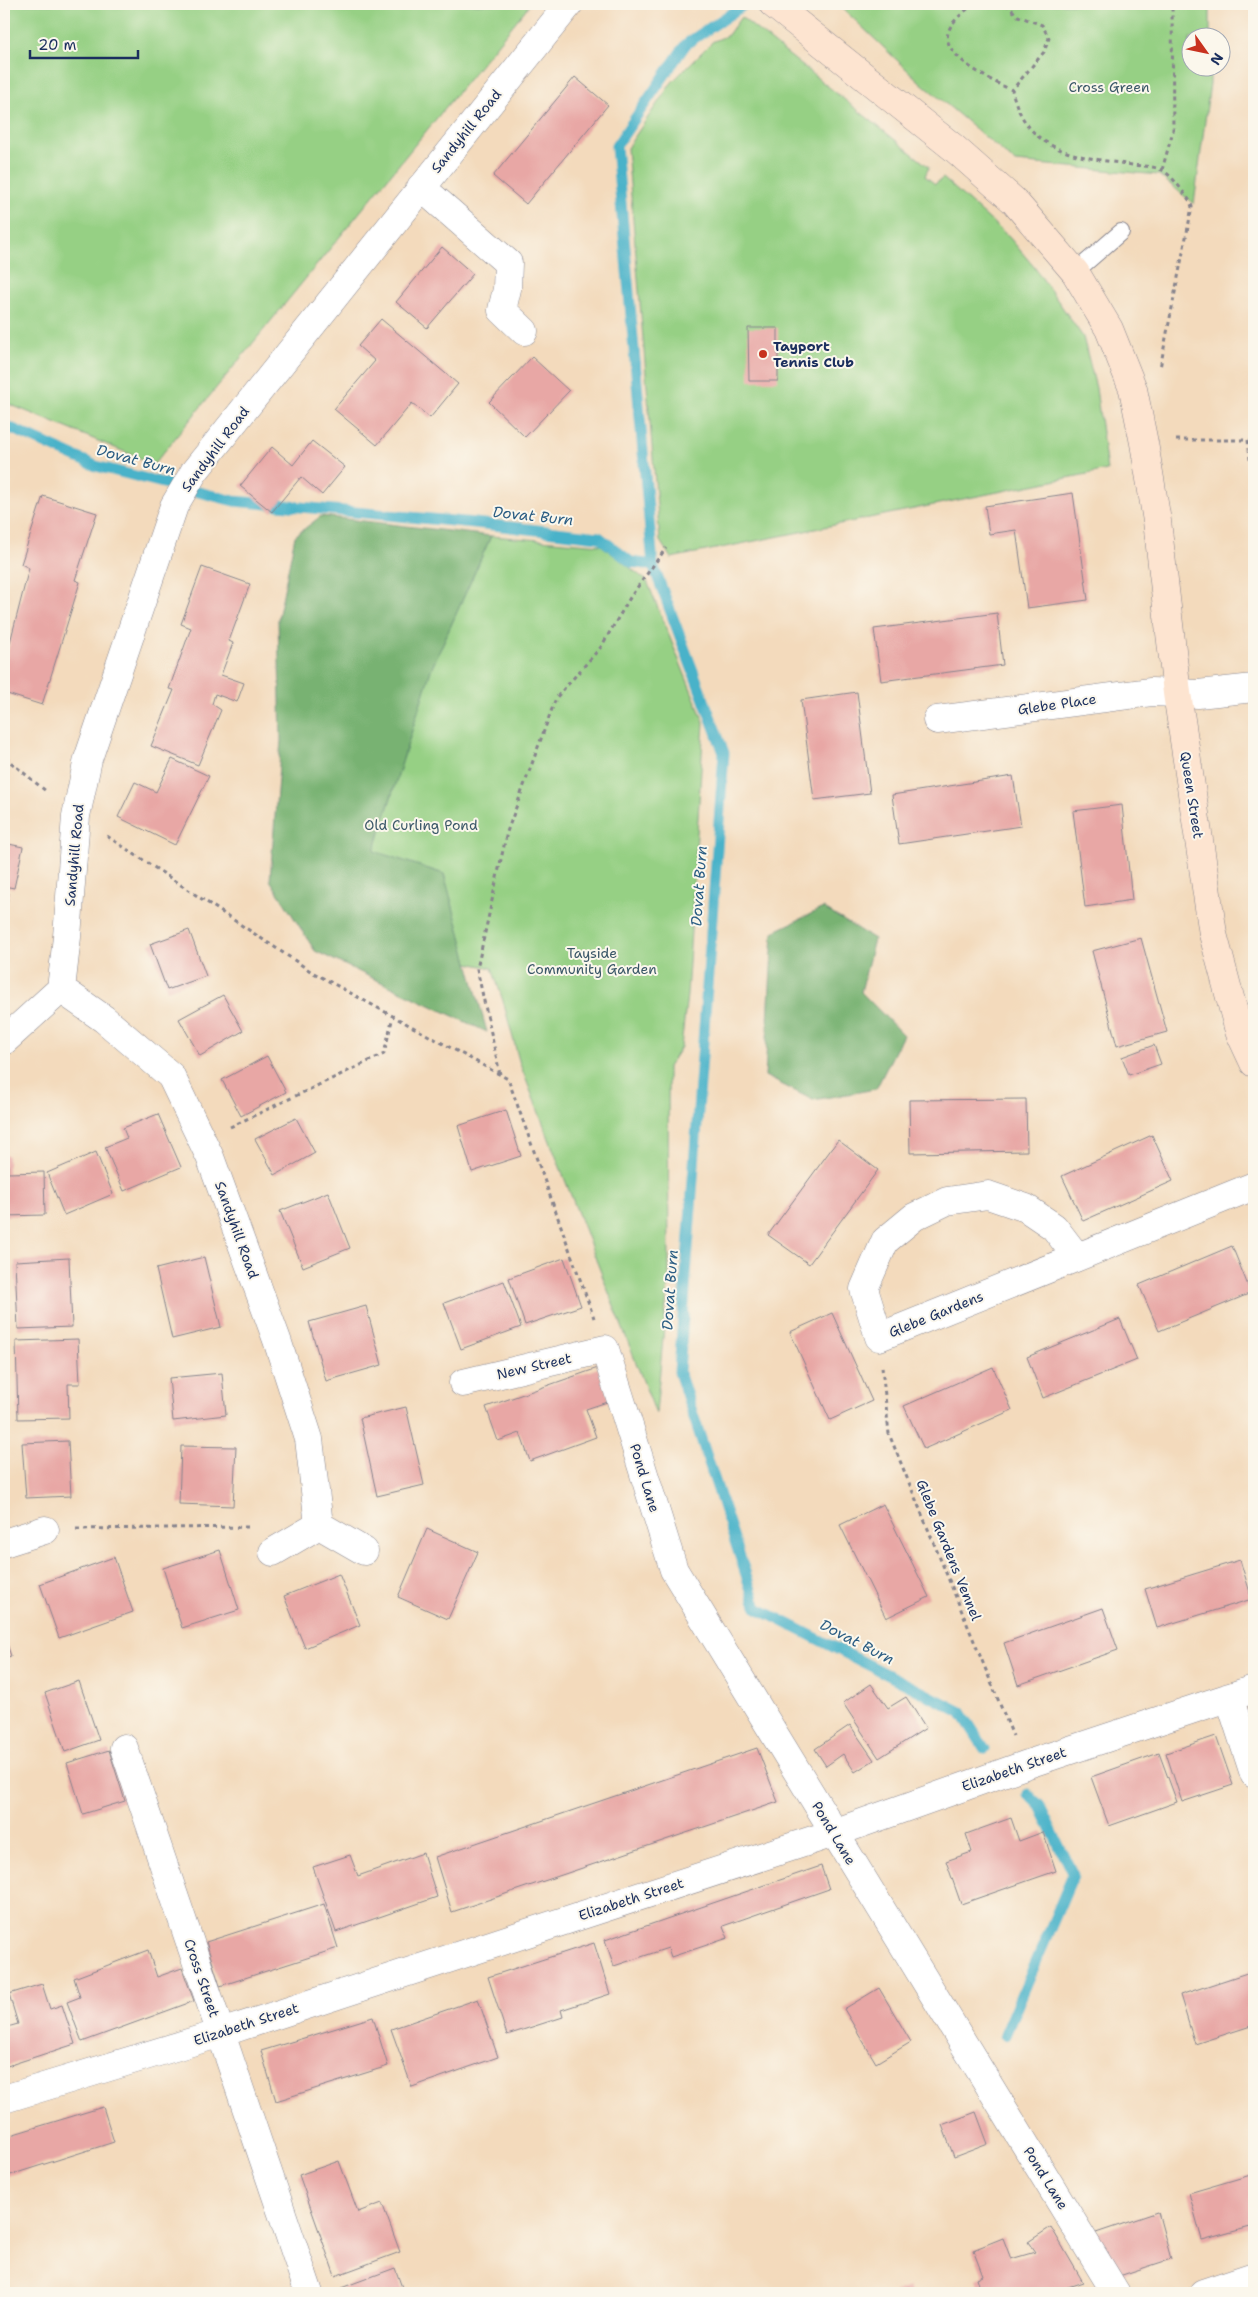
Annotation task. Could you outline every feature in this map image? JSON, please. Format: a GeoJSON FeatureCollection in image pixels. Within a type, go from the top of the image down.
{"type":"FeatureCollection","features":[{"type":"Feature","properties":{"kind":"main road","name":"Queen Street"},"geometry":{"type":"LineString","coordinates":[[777,7],[954,148],[1014,201],[1075,272],[1109,329],[1133,389],[1144,443],[1157,521],[1177,693],[1213,934],[1239,1031],[1254,1063]]}},
{"type":"Feature","properties":{"kind":"street","name":"Sandyhill Road"},"geometry":{"type":"LineString","coordinates":[[319,1525],[309,1438],[277,1340],[210,1157],[172,1076],[104,1019],[61,989],[76,816],[88,759],[174,506],[194,472],[569,4]]}},
{"type":"Feature","properties":{"kind":"street"},"geometry":{"type":"LineString","coordinates":[[421,187],[508,263],[507,289],[502,310],[524,331]]}},
{"type":"Feature","properties":{"kind":"street","name":"Glebe Place"},"geometry":{"type":"LineString","coordinates":[[937,720],[1151,692],[1198,694],[1254,688]]}},
{"type":"Feature","properties":{"kind":"street"},"geometry":{"type":"LineString","coordinates":[[4,1041],[61,989]]}},
{"type":"Feature","properties":{"kind":"street","name":"Glebe Gardens"},"geometry":{"type":"LineString","coordinates":[[1077,1258],[1054,1227],[1026,1208],[988,1195],[947,1201],[914,1217],[885,1241],[864,1289],[879,1337],[1077,1258],[1254,1186]]}},
{"type":"Feature","properties":{"kind":"street","name":"New Street"},"geometry":{"type":"LineString","coordinates":[[463,1383],[605,1349]]}},
{"type":"Feature","properties":{"kind":"street","name":"Pond Lane"},"geometry":{"type":"LineString","coordinates":[[605,1349],[674,1570],[1116,2293]]}},
{"type":"Feature","properties":{"kind":"street"},"geometry":{"type":"LineString","coordinates":[[273,1552],[319,1525],[364,1550]]}},
{"type":"Feature","properties":{"kind":"street"},"geometry":{"type":"LineString","coordinates":[[4,1543],[45,1530]]}},
{"type":"Feature","properties":{"kind":"street"},"geometry":{"type":"LineString","coordinates":[[1242,1693],[1254,1774]]}},
{"type":"Feature","properties":{"kind":"street","name":"Elizabeth Street"},"geometry":{"type":"LineString","coordinates":[[4,2099],[221,2032],[834,1833],[1025,1765],[1242,1693]]}},
{"type":"Feature","properties":{"kind":"street","name":"Cross Street"},"geometry":{"type":"LineString","coordinates":[[124,1748],[309,2293]]}},
{"type":"Feature","properties":{"kind":"street"},"geometry":{"type":"LineString","coordinates":[[1203,2293],[1254,2276]]}},
{"type":"Feature","properties":{"kind":"lane"},"geometry":{"type":"LineString","coordinates":[[1075,272],[1122,232]]}},
{"type":"Feature","properties":{"kind":"path"},"geometry":{"type":"LineString","coordinates":[[1006,4],[1018,16],[1042,25],[1048,38],[1044,52],[1012,90]]}},
{"type":"Feature","properties":{"kind":"path"},"geometry":{"type":"LineString","coordinates":[[1162,170],[1172,131],[1172,4]]}},
{"type":"Feature","properties":{"kind":"path"},"geometry":{"type":"LineString","coordinates":[[500,1074],[477,969],[506,832],[556,698],[601,647],[638,587],[666,548]]}},
{"type":"Feature","properties":{"kind":"path"},"geometry":{"type":"LineString","coordinates":[[4,740],[8,760],[76,816],[312,972],[508,1079],[605,1349]]}},
{"type":"Feature","properties":{"kind":"path"},"geometry":{"type":"LineString","coordinates":[[202,1140],[384,1054],[393,1016]]}},
{"type":"Feature","properties":{"kind":"path","name":"Glebe Gardens Vennel"},"geometry":{"type":"LineString","coordinates":[[879,1337],[889,1434],[1025,1765]]}},
{"type":"Feature","properties":{"kind":"path"},"geometry":{"type":"LineString","coordinates":[[45,1530],[260,1526]]}},
{"type":"Feature","properties":{"kind":"green space"},"geometry":{"type":"Polygon","coordinates":[[[4,4],[530,4],[154,464],[4,402],[4,4]]]}},
{"type":"Feature","properties":{"kind":"green space","name":"Cross Green"},"geometry":{"type":"Polygon","coordinates":[[[838,4],[1210,4],[1210,28],[1180,28],[1180,78],[1210,78],[1194,204],[1159,175],[1015,162],[919,81],[838,4]]]}},
{"type":"Feature","properties":{"kind":"green space"},"geometry":{"type":"Polygon","coordinates":[[[741,17],[929,167],[925,176],[935,184],[943,178],[1009,237],[1035,268],[1083,337],[1096,388],[1107,470],[671,558],[660,541],[627,148],[672,82],[712,42],[728,35],[741,17]]]}},
{"type":"Feature","properties":{"kind":"green space"},"geometry":{"type":"Polygon","coordinates":[[[321,516],[491,536],[431,670],[374,851],[444,874],[487,1032],[315,951],[270,880],[281,740],[278,619],[295,536],[321,516]]]}},
{"type":"Feature","properties":{"kind":"green space"},"geometry":{"type":"Polygon","coordinates":[[[491,536],[601,545],[647,581],[704,722],[687,995],[681,1047],[668,1067],[669,1273],[656,1414],[520,1064],[492,968],[468,963],[444,874],[374,852],[431,669],[491,536]]]}},
{"type":"Feature","properties":{"kind":"green space"},"geometry":{"type":"Polygon","coordinates":[[[823,908],[874,939],[861,992],[903,1035],[876,1089],[813,1100],[765,1076],[773,932],[823,908]]]}},
{"type":"Feature","properties":{"kind":"building"},"geometry":{"type":"Polygon","coordinates":[[[575,77],[608,105],[526,204],[493,176],[575,77]]]}},
{"type":"Feature","properties":{"kind":"building"},"geometry":{"type":"Polygon","coordinates":[[[442,247],[473,274],[427,328],[396,302],[442,247]]]}},
{"type":"Feature","properties":{"kind":"building"},"geometry":{"type":"Polygon","coordinates":[[[381,319],[458,384],[430,418],[412,403],[377,445],[334,409],[375,361],[358,346],[381,319]]]}},
{"type":"Feature","properties":{"kind":"building","name":"Tayport Tennis Club"},"geometry":{"type":"Polygon","coordinates":[[[748,328],[778,328],[778,381],[749,381],[748,328]]]}},
{"type":"Feature","properties":{"kind":"building"},"geometry":{"type":"Polygon","coordinates":[[[532,357],[569,391],[525,437],[489,402],[532,357]]]}},
{"type":"Feature","properties":{"kind":"building"},"geometry":{"type":"Polygon","coordinates":[[[312,441],[345,467],[322,495],[301,477],[272,512],[240,486],[272,447],[293,465],[312,441]]]}},
{"type":"Feature","properties":{"kind":"building"},"geometry":{"type":"Polygon","coordinates":[[[1073,493],[1088,600],[1027,608],[1016,530],[989,534],[985,506],[1073,493]]]}},
{"type":"Feature","properties":{"kind":"building"},"geometry":{"type":"Polygon","coordinates":[[[43,496],[97,513],[75,580],[80,582],[42,705],[4,693],[4,666],[29,568],[21,564],[43,496]]]}},
{"type":"Feature","properties":{"kind":"building"},"geometry":{"type":"Polygon","coordinates":[[[202,567],[250,584],[229,641],[233,643],[221,675],[244,683],[237,702],[215,694],[212,704],[221,710],[198,765],[151,746],[174,690],[169,689],[191,628],[181,624],[202,567]]]}},
{"type":"Feature","properties":{"kind":"building"},"geometry":{"type":"Polygon","coordinates":[[[997,613],[1003,665],[881,681],[874,629],[997,613]]]}},
{"type":"Feature","properties":{"kind":"building"},"geometry":{"type":"Polygon","coordinates":[[[857,692],[870,793],[814,800],[801,700],[857,692]]]}},
{"type":"Feature","properties":{"kind":"building"},"geometry":{"type":"Polygon","coordinates":[[[172,759],[209,776],[175,845],[118,817],[135,782],[156,792],[172,759]]]}},
{"type":"Feature","properties":{"kind":"building"},"geometry":{"type":"Polygon","coordinates":[[[1013,776],[1021,826],[899,844],[892,795],[1013,776]]]}},
{"type":"Feature","properties":{"kind":"building"},"geometry":{"type":"Polygon","coordinates":[[[1122,805],[1132,900],[1085,907],[1073,811],[1122,805]]]}},
{"type":"Feature","properties":{"kind":"building"},"geometry":{"type":"Polygon","coordinates":[[[4,843],[23,847],[14,888],[4,886],[4,843]]]}},
{"type":"Feature","properties":{"kind":"building"},"geometry":{"type":"Polygon","coordinates":[[[4,892],[9,893],[5,915],[4,914],[4,892]]]}},
{"type":"Feature","properties":{"kind":"building"},"geometry":{"type":"Polygon","coordinates":[[[189,930],[206,976],[167,990],[150,944],[189,930]]]}},
{"type":"Feature","properties":{"kind":"building"},"geometry":{"type":"Polygon","coordinates":[[[1141,938],[1167,1032],[1117,1046],[1092,951],[1141,938]]]}},
{"type":"Feature","properties":{"kind":"building"},"geometry":{"type":"Polygon","coordinates":[[[223,995],[243,1031],[200,1056],[179,1019],[223,995]]]}},
{"type":"Feature","properties":{"kind":"building"},"geometry":{"type":"Polygon","coordinates":[[[1154,1045],[1161,1064],[1129,1075],[1122,1057],[1154,1045]]]}},
{"type":"Feature","properties":{"kind":"building"},"geometry":{"type":"Polygon","coordinates":[[[267,1056],[286,1092],[241,1116],[222,1080],[267,1056]]]}},
{"type":"Feature","properties":{"kind":"building"},"geometry":{"type":"Polygon","coordinates":[[[1026,1099],[1027,1151],[910,1153],[909,1100],[1026,1099]]]}},
{"type":"Feature","properties":{"kind":"building"},"geometry":{"type":"Polygon","coordinates":[[[506,1110],[521,1156],[472,1172],[458,1126],[506,1110]]]}},
{"type":"Feature","properties":{"kind":"building"},"geometry":{"type":"Polygon","coordinates":[[[158,1114],[181,1167],[124,1191],[105,1147],[127,1138],[123,1128],[158,1114]]]}},
{"type":"Feature","properties":{"kind":"building"},"geometry":{"type":"Polygon","coordinates":[[[296,1118],[315,1153],[275,1175],[255,1139],[296,1118]]]}},
{"type":"Feature","properties":{"kind":"building"},"geometry":{"type":"Polygon","coordinates":[[[1152,1135],[1173,1181],[1083,1221],[1062,1176],[1152,1135]]]}},
{"type":"Feature","properties":{"kind":"building"},"geometry":{"type":"Polygon","coordinates":[[[838,1140],[878,1170],[809,1264],[768,1235],[838,1140]]]}},
{"type":"Feature","properties":{"kind":"building"},"geometry":{"type":"Polygon","coordinates":[[[96,1152],[113,1194],[64,1215],[47,1173],[96,1152]]]}},
{"type":"Feature","properties":{"kind":"building"},"geometry":{"type":"Polygon","coordinates":[[[4,1155],[8,1155],[8,1173],[44,1172],[45,1215],[4,1216],[4,1155]]]}},
{"type":"Feature","properties":{"kind":"building"},"geometry":{"type":"Polygon","coordinates":[[[328,1192],[350,1248],[303,1267],[280,1211],[328,1192]]]}},
{"type":"Feature","properties":{"kind":"building"},"geometry":{"type":"Polygon","coordinates":[[[1232,1246],[1251,1293],[1159,1331],[1139,1285],[1232,1246]]]}},
{"type":"Feature","properties":{"kind":"building"},"geometry":{"type":"Polygon","coordinates":[[[204,1257],[221,1327],[172,1339],[156,1269],[204,1257]]]}},
{"type":"Feature","properties":{"kind":"building"},"geometry":{"type":"Polygon","coordinates":[[[69,1258],[72,1327],[18,1329],[15,1261],[69,1258]]]}},
{"type":"Feature","properties":{"kind":"building"},"geometry":{"type":"Polygon","coordinates":[[[564,1258],[581,1306],[525,1325],[509,1278],[564,1258]]]}},
{"type":"Feature","properties":{"kind":"building"},"geometry":{"type":"Polygon","coordinates":[[[504,1281],[521,1327],[461,1349],[444,1303],[504,1281]]]}},
{"type":"Feature","properties":{"kind":"building"},"geometry":{"type":"Polygon","coordinates":[[[366,1306],[382,1365],[326,1381],[309,1322],[366,1306]]]}},
{"type":"Feature","properties":{"kind":"building"},"geometry":{"type":"Polygon","coordinates":[[[832,1313],[872,1401],[830,1420],[790,1332],[832,1313]]]}},
{"type":"Feature","properties":{"kind":"building"},"geometry":{"type":"Polygon","coordinates":[[[1120,1319],[1137,1360],[1043,1398],[1027,1357],[1120,1319]]]}},
{"type":"Feature","properties":{"kind":"building"},"geometry":{"type":"Polygon","coordinates":[[[78,1339],[80,1384],[68,1384],[69,1418],[18,1419],[16,1341],[78,1339]]]}},
{"type":"Feature","properties":{"kind":"building"},"geometry":{"type":"Polygon","coordinates":[[[993,1367],[1012,1410],[924,1449],[904,1406],[993,1367]]]}},
{"type":"Feature","properties":{"kind":"building"},"geometry":{"type":"Polygon","coordinates":[[[598,1368],[610,1401],[586,1409],[596,1437],[530,1461],[520,1433],[498,1441],[486,1407],[598,1368]]]}},
{"type":"Feature","properties":{"kind":"building"},"geometry":{"type":"Polygon","coordinates":[[[222,1373],[226,1415],[173,1421],[169,1378],[222,1373]]]}},
{"type":"Feature","properties":{"kind":"building"},"geometry":{"type":"Polygon","coordinates":[[[406,1407],[424,1485],[377,1496],[360,1418],[406,1407]]]}},
{"type":"Feature","properties":{"kind":"building"},"geometry":{"type":"Polygon","coordinates":[[[68,1441],[71,1496],[26,1498],[22,1443],[68,1441]]]}},
{"type":"Feature","properties":{"kind":"building"},"geometry":{"type":"Polygon","coordinates":[[[181,1446],[236,1447],[233,1506],[179,1504],[181,1446]]]}},
{"type":"Feature","properties":{"kind":"building"},"geometry":{"type":"Polygon","coordinates":[[[883,1504],[929,1597],[886,1618],[840,1525],[883,1504]]]}},
{"type":"Feature","properties":{"kind":"building"},"geometry":{"type":"Polygon","coordinates":[[[427,1529],[478,1552],[448,1619],[398,1597],[427,1529]]]}},
{"type":"Feature","properties":{"kind":"building"},"geometry":{"type":"Polygon","coordinates":[[[220,1550],[239,1610],[182,1628],[163,1568],[220,1550]]]}},
{"type":"Feature","properties":{"kind":"building"},"geometry":{"type":"Polygon","coordinates":[[[114,1557],[133,1612],[59,1638],[40,1584],[114,1557]]]}},
{"type":"Feature","properties":{"kind":"building"},"geometry":{"type":"Polygon","coordinates":[[[1240,1560],[1252,1599],[1157,1628],[1145,1589],[1240,1560]]]}},
{"type":"Feature","properties":{"kind":"building"},"geometry":{"type":"Polygon","coordinates":[[[339,1574],[360,1625],[305,1648],[284,1596],[339,1574]]]}},
{"type":"Feature","properties":{"kind":"building"},"geometry":{"type":"Polygon","coordinates":[[[1103,1608],[1118,1650],[1018,1685],[1004,1643],[1103,1608]]]}},
{"type":"Feature","properties":{"kind":"building"},"geometry":{"type":"Polygon","coordinates":[[[4,1635],[11,1656],[4,1658],[4,1635]]]}},
{"type":"Feature","properties":{"kind":"building"},"geometry":{"type":"Polygon","coordinates":[[[79,1681],[99,1740],[65,1752],[45,1693],[79,1681]]]}},
{"type":"Feature","properties":{"kind":"building"},"geometry":{"type":"Polygon","coordinates":[[[871,1684],[888,1708],[906,1697],[926,1728],[879,1758],[843,1703],[871,1684]]]}},
{"type":"Feature","properties":{"kind":"building"},"geometry":{"type":"Polygon","coordinates":[[[850,1725],[874,1760],[855,1772],[843,1754],[826,1766],[815,1749],[850,1725]]]}},
{"type":"Feature","properties":{"kind":"building"},"geometry":{"type":"Polygon","coordinates":[[[1216,1736],[1233,1785],[1182,1802],[1166,1753],[1216,1736]]]}},
{"type":"Feature","properties":{"kind":"building"},"geometry":{"type":"Polygon","coordinates":[[[757,1748],[778,1802],[452,1912],[435,1857],[757,1748]]]}},
{"type":"Feature","properties":{"kind":"building"},"geometry":{"type":"Polygon","coordinates":[[[109,1750],[125,1801],[83,1814],[67,1763],[109,1750]]]}},
{"type":"Feature","properties":{"kind":"building"},"geometry":{"type":"Polygon","coordinates":[[[1159,1753],[1177,1802],[1109,1826],[1091,1777],[1159,1753]]]}},
{"type":"Feature","properties":{"kind":"building"},"geometry":{"type":"Polygon","coordinates":[[[1011,1818],[1019,1841],[1043,1832],[1056,1871],[961,1904],[946,1861],[972,1852],[966,1834],[1011,1818]]]}},
{"type":"Feature","properties":{"kind":"building"},"geometry":{"type":"Polygon","coordinates":[[[423,1853],[437,1897],[336,1932],[313,1867],[350,1855],[358,1876],[423,1853]]]}},
{"type":"Feature","properties":{"kind":"building"},"geometry":{"type":"Polygon","coordinates":[[[821,1866],[829,1889],[723,1926],[728,1938],[671,1957],[668,1948],[614,1966],[605,1940],[821,1866]]]}},
{"type":"Feature","properties":{"kind":"building"},"geometry":{"type":"Polygon","coordinates":[[[324,1904],[338,1948],[220,1986],[206,1942],[324,1904]]]}},
{"type":"Feature","properties":{"kind":"building"},"geometry":{"type":"Polygon","coordinates":[[[594,1943],[610,1994],[561,2010],[563,2017],[507,2035],[488,1977],[594,1943]]]}},
{"type":"Feature","properties":{"kind":"building"},"geometry":{"type":"Polygon","coordinates":[[[148,1950],[157,1977],[182,1968],[194,2001],[82,2042],[67,2002],[80,1997],[74,1978],[148,1950]]]}},
{"type":"Feature","properties":{"kind":"building"},"geometry":{"type":"Polygon","coordinates":[[[1253,1971],[1254,2025],[1195,2044],[1180,1995],[1253,1971]]]}},
{"type":"Feature","properties":{"kind":"building"},"geometry":{"type":"Polygon","coordinates":[[[42,1984],[50,2009],[62,2005],[75,2044],[4,2067],[4,2028],[18,2024],[9,1994],[42,1984]]]}},
{"type":"Feature","properties":{"kind":"building"},"geometry":{"type":"Polygon","coordinates":[[[879,1988],[911,2042],[876,2063],[844,2009],[879,1988]]]}},
{"type":"Feature","properties":{"kind":"building"},"geometry":{"type":"Polygon","coordinates":[[[478,1999],[498,2057],[412,2087],[391,2029],[478,1999]]]}},
{"type":"Feature","properties":{"kind":"building"},"geometry":{"type":"Polygon","coordinates":[[[373,2017],[388,2066],[276,2101],[261,2051],[373,2017]]]}},
{"type":"Feature","properties":{"kind":"building"},"geometry":{"type":"Polygon","coordinates":[[[103,2107],[114,2142],[4,2177],[4,2137],[103,2107]]]}},
{"type":"Feature","properties":{"kind":"building"},"geometry":{"type":"Polygon","coordinates":[[[976,2112],[988,2144],[954,2157],[942,2125],[976,2112]]]}},
{"type":"Feature","properties":{"kind":"building"},"geometry":{"type":"Polygon","coordinates":[[[339,2161],[358,2212],[382,2203],[400,2252],[335,2276],[299,2175],[339,2161]]]}},
{"type":"Feature","properties":{"kind":"building"},"geometry":{"type":"Polygon","coordinates":[[[1254,2174],[1254,2226],[1202,2240],[1189,2193],[1254,2174]]]}},
{"type":"Feature","properties":{"kind":"building"},"geometry":{"type":"Polygon","coordinates":[[[1158,2212],[1171,2259],[1116,2277],[1093,2234],[1158,2212]]]}},
{"type":"Feature","properties":{"kind":"building"},"geometry":{"type":"Polygon","coordinates":[[[1051,2227],[1083,2282],[1050,2293],[982,2293],[977,2279],[983,2276],[973,2250],[1003,2238],[1011,2259],[1035,2252],[1028,2242],[1051,2227]]]}},
{"type":"Feature","properties":{"kind":"building"},"geometry":{"type":"Polygon","coordinates":[[[395,2268],[404,2293],[343,2293],[341,2288],[395,2268]]]}},
{"type":"Feature","properties":{"kind":"building"},"geometry":{"type":"Polygon","coordinates":[[[909,2287],[911,2293],[892,2293],[909,2287]]]}},
{"type":"Feature","properties":{"kind":"waterway","name":"Dovat Burn"},"geometry":{"type":"LineString","coordinates":[[745,4],[686,44],[616,146],[653,565],[724,753],[679,1372],[757,1608],[961,1712],[985,1749]]}},
{"type":"Feature","properties":{"kind":"waterway","name":"Dovat Burn"},"geometry":{"type":"LineString","coordinates":[[4,425],[96,466],[234,501],[475,523],[599,537],[631,562],[653,565]]}},
{"type":"Feature","properties":{"kind":"waterway","name":"Dovat Burn"},"geometry":{"type":"LineString","coordinates":[[1005,2035],[1073,1875],[1040,1806],[1028,1794]]}},
{"type":"Feature","properties":{"kind":"place","name":"Tayport Tennis Club"},"geometry":{"type":"Point","coordinates":[763,354]}},
{"type":"Feature","properties":{"kind":"park label","name":"Old Curling Pond"},"geometry":{"type":"Point","coordinates":[421,825]}},
{"type":"Feature","properties":{"kind":"park label","name":"Tayside Community Garden"},"geometry":{"type":"Point","coordinates":[592,962]}}]}
